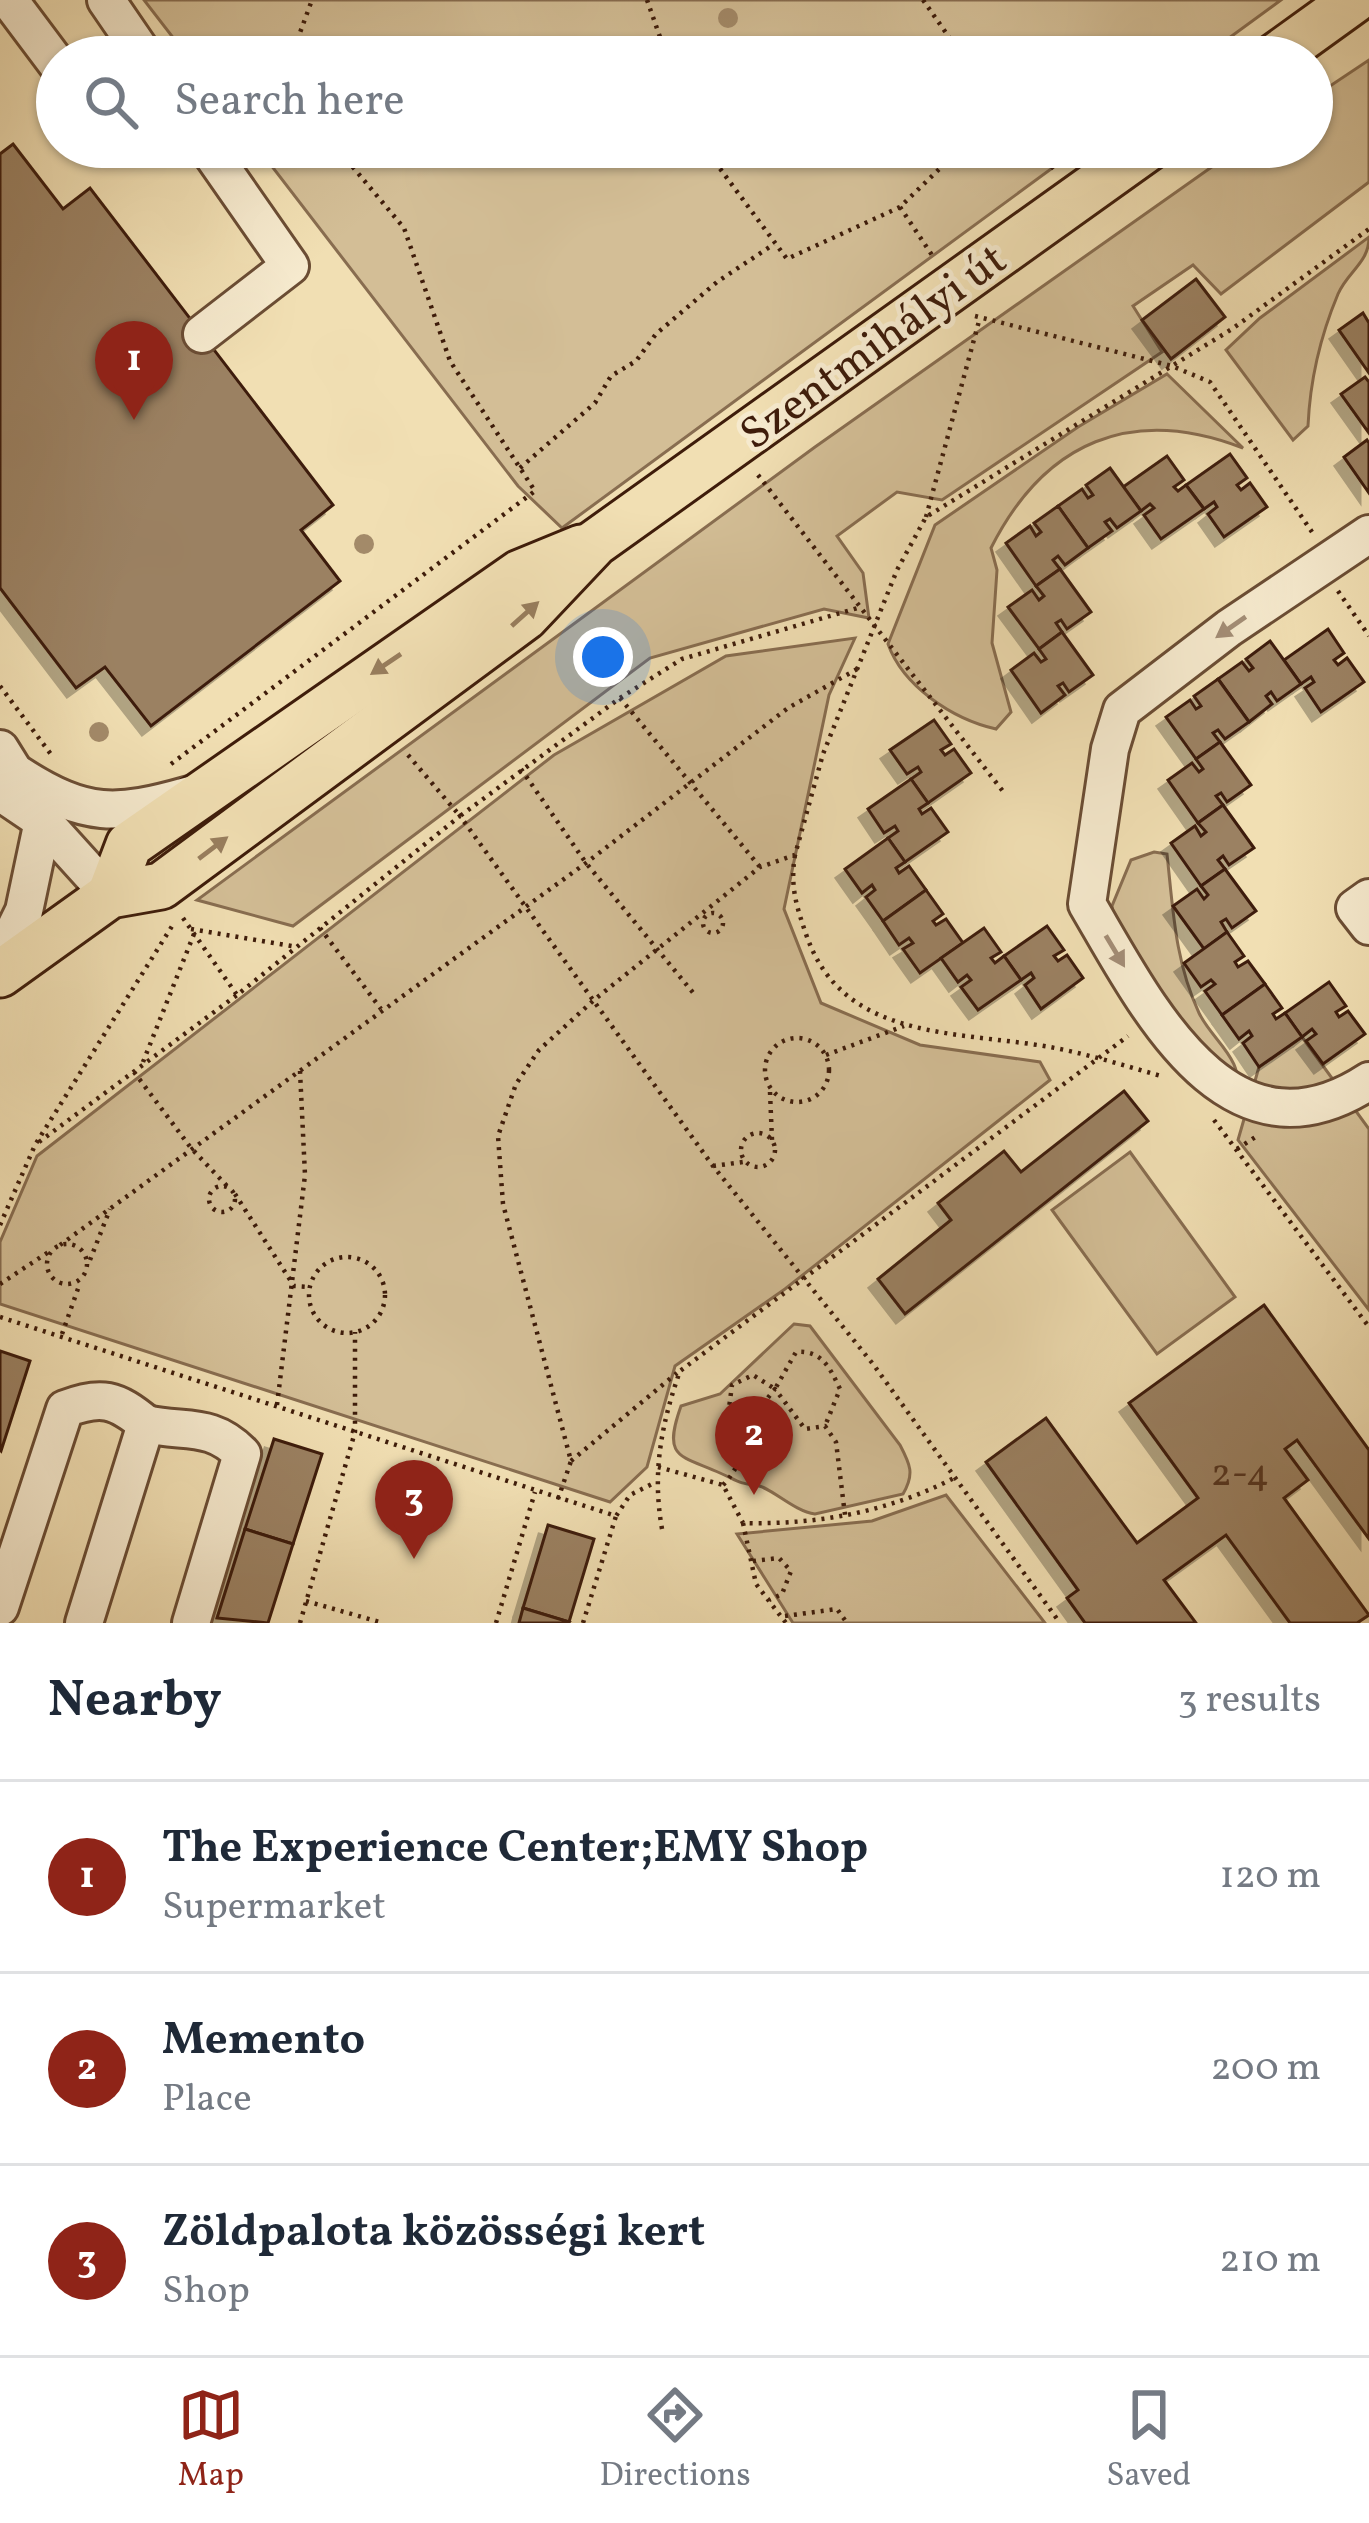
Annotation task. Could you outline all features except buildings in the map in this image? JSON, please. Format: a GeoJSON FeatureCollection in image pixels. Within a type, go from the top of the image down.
{"type":"FeatureCollection","features":[{"type":"Feature","properties":{"kind":"main road"},"geometry":{"type":"LineString","coordinates":[[1304,36],[1354,0]]}},
{"type":"Feature","properties":{"kind":"main road","name":"Szentmihályi út"},"geometry":{"type":"LineString","coordinates":[[110,895],[129,844],[520,573],[595,543],[966,304],[1125,168]]}},
{"type":"Feature","properties":{"kind":"main road","name":"Szentmihályi út"},"geometry":{"type":"LineString","coordinates":[[0,974],[110,895],[161,886],[524,617],[595,543]]}},
{"type":"Feature","properties":{"kind":"street"},"geometry":{"type":"LineString","coordinates":[[9,0],[36,36]]}},
{"type":"Feature","properties":{"kind":"street"},"geometry":{"type":"LineString","coordinates":[[106,0],[131,36]]}},
{"type":"Feature","properties":{"kind":"street"},"geometry":{"type":"LineString","coordinates":[[202,334],[290,266],[222,168]]}},
{"type":"Feature","properties":{"kind":"street"},"geometry":{"type":"LineString","coordinates":[[1369,534],[1229,628],[1122,710],[1110,748],[1087,904],[1185,1054],[1233,1096],[1295,1109],[1338,1101],[1369,1081]]}},
{"type":"Feature","properties":{"kind":"street"},"geometry":{"type":"LineString","coordinates":[[6,772],[62,802],[99,811],[129,812],[205,791]]}},
{"type":"Feature","properties":{"kind":"street"},"geometry":{"type":"LineString","coordinates":[[6,772],[110,895]]}},
{"type":"Feature","properties":{"kind":"street"},"geometry":{"type":"LineString","coordinates":[[0,960],[23,911],[43,821]]}},
{"type":"Feature","properties":{"kind":"street"},"geometry":{"type":"LineString","coordinates":[[1369,898],[1355,908],[1369,926]]}},
{"type":"Feature","properties":{"kind":"street"},"geometry":{"type":"LineString","coordinates":[[0,1607],[65,1409],[97,1397],[121,1403],[146,1424],[189,1425],[224,1435],[242,1454],[191,1623]]}},
{"type":"Feature","properties":{"kind":"street"},"geometry":{"type":"LineString","coordinates":[[83,1623],[146,1424]]}},
{"type":"Feature","properties":{"kind":"path"},"geometry":{"type":"LineString","coordinates":[[299,36],[312,0]]}},
{"type":"Feature","properties":{"kind":"path"},"geometry":{"type":"LineString","coordinates":[[647,0],[660,36]]}},
{"type":"Feature","properties":{"kind":"path"},"geometry":{"type":"LineString","coordinates":[[923,0],[948,36]]}},
{"type":"Feature","properties":{"kind":"path"},"geometry":{"type":"LineString","coordinates":[[165,770],[535,491],[450,361],[404,228],[354,168]]}},
{"type":"Feature","properties":{"kind":"path"},"geometry":{"type":"LineString","coordinates":[[720,168],[787,259],[900,207],[940,168]]}},
{"type":"Feature","properties":{"kind":"path"},"geometry":{"type":"LineString","coordinates":[[900,207],[966,304],[1172,366],[1210,382],[1296,502],[1325,565],[1369,636]]}},
{"type":"Feature","properties":{"kind":"path"},"geometry":{"type":"LineString","coordinates":[[926,517],[1172,366],[1369,229]]}},
{"type":"Feature","properties":{"kind":"path"},"geometry":{"type":"LineString","coordinates":[[520,468],[595,403],[611,376],[636,361],[656,334],[717,282],[775,243]]}},
{"type":"Feature","properties":{"kind":"path"},"geometry":{"type":"LineString","coordinates":[[966,304],[926,517],[897,569],[823,754],[790,885],[814,958],[854,1005],[904,1026],[1100,1058],[1164,1077]]}},
{"type":"Feature","properties":{"kind":"path"},"geometry":{"type":"LineString","coordinates":[[758,475],[1005,794]]}},
{"type":"Feature","properties":{"kind":"path"},"geometry":{"type":"LineString","coordinates":[[35,1145],[237,995],[521,769],[620,698],[682,659],[861,608]]}},
{"type":"Feature","properties":{"kind":"path"},"geometry":{"type":"LineString","coordinates":[[0,1284],[586,863],[687,781],[826,682],[859,668]]}},
{"type":"Feature","properties":{"kind":"path"},"geometry":{"type":"LineString","coordinates":[[0,686],[62,769]]}},
{"type":"Feature","properties":{"kind":"path"},"geometry":{"type":"LineString","coordinates":[[620,698],[760,867]]}},
{"type":"Feature","properties":{"kind":"path"},"geometry":{"type":"LineString","coordinates":[[408,755],[460,816],[713,1166],[873,1364],[1060,1623]]}},
{"type":"Feature","properties":{"kind":"path"},"geometry":{"type":"LineString","coordinates":[[521,769],[586,863],[662,949],[695,995]]}},
{"type":"Feature","properties":{"kind":"path"},"geometry":{"type":"LineString","coordinates":[[571,1461],[503,1204],[498,1136],[516,1084],[539,1050],[594,1000],[706,915],[760,867],[795,855]]}},
{"type":"Feature","properties":{"kind":"path"},"geometry":{"type":"LineString","coordinates":[[0,1225],[35,1145],[180,913],[237,995]]}},
{"type":"Feature","properties":{"kind":"path"},"geometry":{"type":"LineString","coordinates":[[320,928],[381,1009]]}},
{"type":"Feature","properties":{"kind":"path"},"geometry":{"type":"LineString","coordinates":[[192,931],[297,947]]}},
{"type":"Feature","properties":{"kind":"path"},"geometry":{"type":"LineString","coordinates":[[142,1066],[192,931]]}},
{"type":"Feature","properties":{"kind":"path"},"geometry":{"type":"LineString","coordinates":[[558,1499],[571,1461],[680,1371],[1142,1025]]}},
{"type":"Feature","properties":{"kind":"path"},"geometry":{"type":"LineString","coordinates":[[826,1054],[904,1026]]}},
{"type":"Feature","properties":{"kind":"path"},"geometry":{"type":"LineString","coordinates":[[713,1166],[746,1161],[766,1164],[775,1150],[767,1058],[780,1042],[810,1040],[826,1054],[829,1076],[818,1095],[797,1102],[770,1088]]}},
{"type":"Feature","properties":{"kind":"path"},"geometry":{"type":"LineString","coordinates":[[277,1405],[305,1175],[306,1110],[300,1068]]}},
{"type":"Feature","properties":{"kind":"path"},"geometry":{"type":"LineString","coordinates":[[134,1072],[191,1148],[235,1194],[294,1286]]}},
{"type":"Feature","properties":{"kind":"path"},"geometry":{"type":"LineString","coordinates":[[1211,1116],[1369,1327]]}},
{"type":"Feature","properties":{"kind":"path"},"geometry":{"type":"LineString","coordinates":[[746,1161],[741,1151],[748,1136],[763,1134],[772,1141]]}},
{"type":"Feature","properties":{"kind":"path"},"geometry":{"type":"LineString","coordinates":[[228,1187],[212,1191],[214,1210],[230,1210],[235,1194]]}},
{"type":"Feature","properties":{"kind":"path"},"geometry":{"type":"LineString","coordinates":[[62,1335],[110,1208]]}},
{"type":"Feature","properties":{"kind":"path"},"geometry":{"type":"LineString","coordinates":[[57,1246],[80,1247],[88,1265]]}},
{"type":"Feature","properties":{"kind":"path"},"geometry":{"type":"LineString","coordinates":[[57,1246],[47,1260],[53,1278],[64,1284],[82,1277]]}},
{"type":"Feature","properties":{"kind":"path"},"geometry":{"type":"LineString","coordinates":[[358,1257],[379,1272],[385,1283],[383,1308],[377,1319],[356,1332],[320,1322],[310,1287],[333,1258],[358,1257]]}},
{"type":"Feature","properties":{"kind":"path"},"geometry":{"type":"LineString","coordinates":[[294,1286],[310,1287]]}},
{"type":"Feature","properties":{"kind":"path"},"geometry":{"type":"LineString","coordinates":[[0,1317],[616,1516]]}},
{"type":"Feature","properties":{"kind":"path"},"geometry":{"type":"LineString","coordinates":[[300,1623],[355,1432],[356,1332]]}},
{"type":"Feature","properties":{"kind":"path"},"geometry":{"type":"LineString","coordinates":[[723,1486],[743,1456],[745,1434],[796,1352],[810,1351],[826,1362],[840,1389],[825,1426]]}},
{"type":"Feature","properties":{"kind":"path"},"geometry":{"type":"LineString","coordinates":[[662,1529],[654,1483],[661,1435],[680,1371]]}},
{"type":"Feature","properties":{"kind":"path"},"geometry":{"type":"LineString","coordinates":[[745,1434],[728,1416],[732,1385],[753,1375],[776,1389],[806,1429],[825,1426]]}},
{"type":"Feature","properties":{"kind":"path"},"geometry":{"type":"LineString","coordinates":[[825,1426],[836,1442],[845,1515]]}},
{"type":"Feature","properties":{"kind":"path"},"geometry":{"type":"LineString","coordinates":[[658,1467],[723,1486],[743,1523],[766,1600],[783,1620],[837,1609],[847,1623]]}},
{"type":"Feature","properties":{"kind":"path"},"geometry":{"type":"LineString","coordinates":[[743,1523],[845,1515],[890,1506],[954,1478]]}},
{"type":"Feature","properties":{"kind":"path"},"geometry":{"type":"LineString","coordinates":[[584,1623],[616,1516],[630,1495],[654,1483]]}},
{"type":"Feature","properties":{"kind":"path"},"geometry":{"type":"LineString","coordinates":[[496,1623],[535,1492]]}},
{"type":"Feature","properties":{"kind":"path"},"geometry":{"type":"LineString","coordinates":[[753,1561],[779,1558],[791,1571],[782,1594],[766,1600]]}},
{"type":"Feature","properties":{"kind":"path"},"geometry":{"type":"LineString","coordinates":[[306,1601],[382,1623]]}},
{"type":"Feature","properties":{"kind":"shaded area"},"geometry":{"type":"Polygon","coordinates":[[[144,0],[1281,0],[1232,36],[172,36],[144,0]]]}},
{"type":"Feature","properties":{"kind":"shaded area"},"geometry":{"type":"Polygon","coordinates":[[[1369,60],[1369,182],[1221,294],[1193,265],[1133,306],[1162,352],[942,500],[897,492],[837,536],[863,573],[869,618],[824,609],[650,658],[293,926],[197,900],[815,447],[1210,168],[1333,168],[1333,84],[1369,60]]]}},
{"type":"Feature","properties":{"kind":"shaded area"},"geometry":{"type":"Polygon","coordinates":[[[273,168],[1052,168],[562,528],[518,486],[273,168]]]}},
{"type":"Feature","properties":{"kind":"shaded area"},"geometry":{"type":"Polygon","coordinates":[[[1369,237],[1366,254],[1342,286],[1321,343],[1308,426],[1293,440],[1226,350],[1260,318],[1369,237]]]}},
{"type":"Feature","properties":{"kind":"shaded area"},"geometry":{"type":"Polygon","coordinates":[[[1167,374],[1243,448],[1164,430],[1129,433],[1096,442],[1065,458],[1038,481],[991,548],[997,570],[992,643],[1011,712],[996,729],[946,709],[905,674],[888,644],[935,525],[1078,427],[1167,374]]]}},
{"type":"Feature","properties":{"kind":"shaded area"},"geometry":{"type":"Polygon","coordinates":[[[855,638],[829,695],[784,909],[821,1003],[920,1045],[1040,1062],[1050,1080],[785,1289],[675,1366],[647,1467],[610,1502],[0,1304],[0,1242],[37,1156],[554,755],[726,656],[855,638]]]}},
{"type":"Feature","properties":{"kind":"shaded area"},"geometry":{"type":"Polygon","coordinates":[[[1154,852],[1167,854],[1185,974],[1199,1013],[1232,1061],[1236,1096],[1116,932],[1112,906],[1131,860],[1154,852]]]}},
{"type":"Feature","properties":{"kind":"shaded area"},"geometry":{"type":"Polygon","coordinates":[[[1302,1037],[1369,1129],[1369,1310],[1238,1140],[1259,1067],[1302,1037]]]}},
{"type":"Feature","properties":{"kind":"shaded area"},"geometry":{"type":"Polygon","coordinates":[[[1130,1152],[1235,1297],[1157,1354],[1052,1210],[1130,1152]]]}},
{"type":"Feature","properties":{"kind":"shaded area"},"geometry":{"type":"Polygon","coordinates":[[[794,1324],[810,1326],[900,1445],[910,1469],[903,1494],[815,1514],[761,1486],[738,1481],[678,1453],[673,1436],[681,1406],[720,1394],[794,1324]]]}},
{"type":"Feature","properties":{"kind":"shaded area"},"geometry":{"type":"Polygon","coordinates":[[[946,1495],[1045,1623],[793,1623],[737,1534],[872,1521],[946,1495]]]}},
{"type":"Feature","properties":{"kind":"place","name":"The Experience Center;EMY Shop"},"geometry":{"type":"Point","coordinates":[134,420]}},
{"type":"Feature","properties":{"kind":"place","name":"Memento"},"geometry":{"type":"Point","coordinates":[754,1495]}},
{"type":"Feature","properties":{"kind":"place","name":"Zöldpalota közösségi kert"},"geometry":{"type":"Point","coordinates":[414,1559]}}]}
